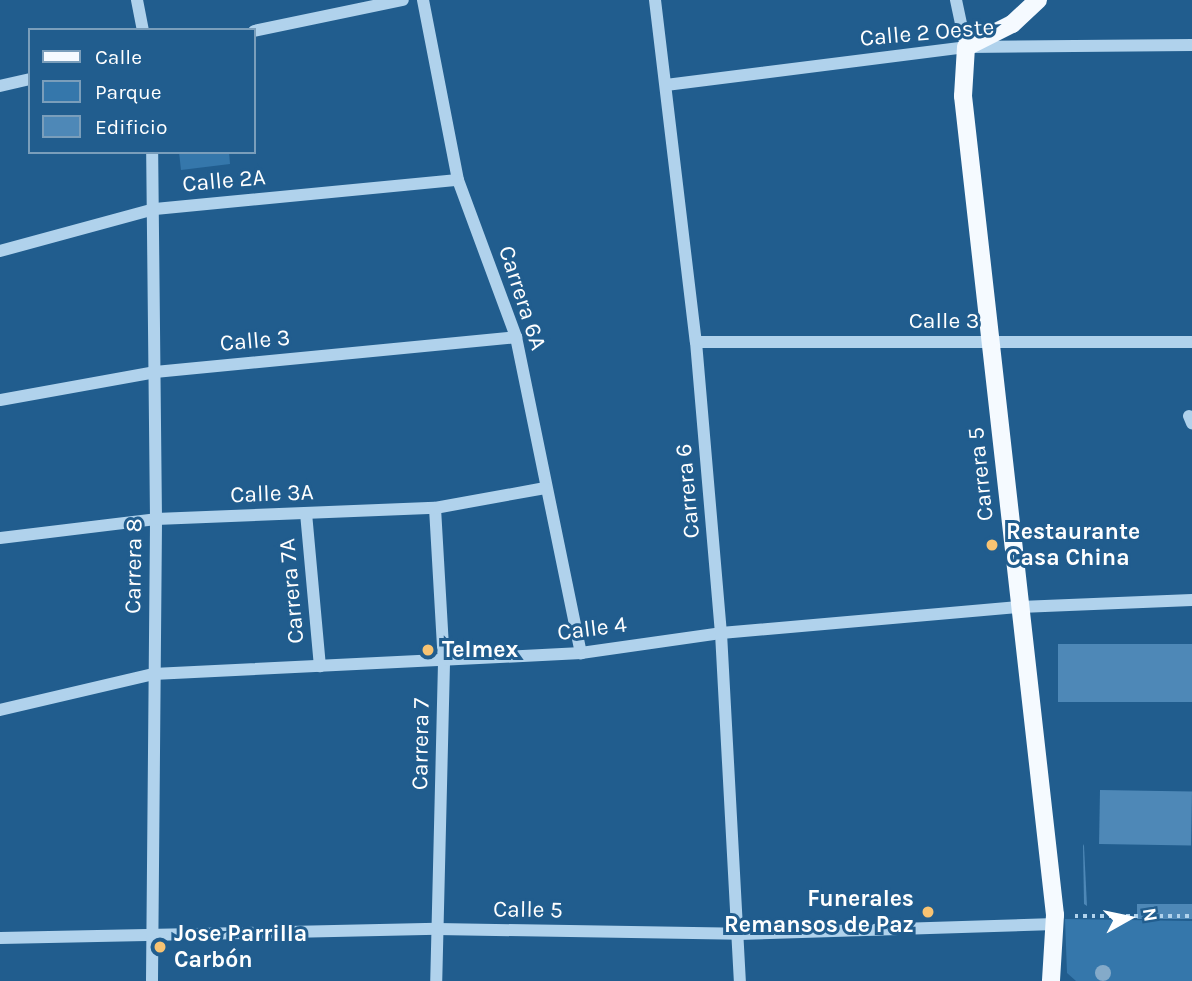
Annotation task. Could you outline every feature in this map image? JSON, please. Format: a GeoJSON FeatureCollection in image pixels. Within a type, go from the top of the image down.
{"type":"FeatureCollection","features":[{"type":"Feature","properties":{"kind":"main road"},"geometry":{"type":"LineString","coordinates":[[966,47],[1012,24],[1038,0]]}},
{"type":"Feature","properties":{"kind":"main road","name":"Carrera 5"},"geometry":{"type":"LineString","coordinates":[[966,47],[963,96],[1055,920],[1054,976]]}},
{"type":"Feature","properties":{"kind":"street"},"geometry":{"type":"LineString","coordinates":[[137,0],[143,28]]}},
{"type":"Feature","properties":{"kind":"street"},"geometry":{"type":"LineString","coordinates":[[256,31],[404,0]]}},
{"type":"Feature","properties":{"kind":"street","name":"Carrera 6A"},"geometry":{"type":"LineString","coordinates":[[423,0],[458,180],[516,337],[581,653]]}},
{"type":"Feature","properties":{"kind":"street","name":"Carrera 6"},"geometry":{"type":"LineString","coordinates":[[655,0],[696,342],[721,633],[740,981]]}},
{"type":"Feature","properties":{"kind":"street"},"geometry":{"type":"LineString","coordinates":[[956,0],[966,47]]}},
{"type":"Feature","properties":{"kind":"street","name":"Calle 2 Oeste"},"geometry":{"type":"LineString","coordinates":[[667,85],[966,47],[1192,46]]}},
{"type":"Feature","properties":{"kind":"street"},"geometry":{"type":"LineString","coordinates":[[0,86],[28,79]]}},
{"type":"Feature","properties":{"kind":"street","name":"Carrera 8"},"geometry":{"type":"LineString","coordinates":[[152,154],[155,209],[156,519],[152,981]]}},
{"type":"Feature","properties":{"kind":"street","name":"Calle 2A"},"geometry":{"type":"LineString","coordinates":[[0,251],[155,209],[458,180]]}},
{"type":"Feature","properties":{"kind":"street","name":"Calle 3"},"geometry":{"type":"LineString","coordinates":[[0,400],[155,372],[516,337]]}},
{"type":"Feature","properties":{"kind":"street","name":"Calle 3"},"geometry":{"type":"LineString","coordinates":[[696,342],[1192,342]]}},
{"type":"Feature","properties":{"kind":"street","name":"Calle 3A"},"geometry":{"type":"LineString","coordinates":[[0,538],[156,519],[435,508],[545,488]]}},
{"type":"Feature","properties":{"kind":"street","name":"Carrera 7"},"geometry":{"type":"LineString","coordinates":[[435,508],[444,663],[436,981]]}},
{"type":"Feature","properties":{"kind":"street","name":"Carrera 7A"},"geometry":{"type":"LineString","coordinates":[[306,513],[320,666]]}},
{"type":"Feature","properties":{"kind":"street","name":"Calle 4"},"geometry":{"type":"LineString","coordinates":[[0,710],[153,674],[444,663],[581,653],[721,633],[1020,607],[1192,600]]}},
{"type":"Feature","properties":{"kind":"street","name":"Calle 5"},"geometry":{"type":"LineString","coordinates":[[0,938],[437,929],[739,934],[1055,920]]}},
{"type":"Feature","properties":{"kind":"path"},"geometry":{"type":"LineString","coordinates":[[1055,920],[1192,916]]}},
{"type":"Feature","properties":{"kind":"green space"},"geometry":{"type":"Polygon","coordinates":[[[179,154],[229,154],[230,164],[181,170],[179,154]]]}},
{"type":"Feature","properties":{"kind":"green space"},"geometry":{"type":"Polygon","coordinates":[[[1065,919],[1192,921],[1192,981],[1076,981],[1067,973],[1065,919]]]}},
{"type":"Feature","properties":{"kind":"building"},"geometry":{"type":"Polygon","coordinates":[[[1058,644],[1192,644],[1192,702],[1058,702],[1058,644]]]}},
{"type":"Feature","properties":{"kind":"building"},"geometry":{"type":"Polygon","coordinates":[[[1100,790],[1192,792],[1191,846],[1099,844],[1100,790]]]}},
{"type":"Feature","properties":{"kind":"building"},"geometry":{"type":"Polygon","coordinates":[[[1083,844],[1084,846],[1087,906],[1084,904],[1083,844]]]}},
{"type":"Feature","properties":{"kind":"building"},"geometry":{"type":"Polygon","coordinates":[[[1137,904],[1192,904],[1192,919],[1137,919],[1137,904]]]}},
{"type":"Feature","properties":{"kind":"place","name":"Restaurante Casa China"},"geometry":{"type":"Point","coordinates":[992,545]}},
{"type":"Feature","properties":{"kind":"place","name":"Telmex"},"geometry":{"type":"Point","coordinates":[428,650]}},
{"type":"Feature","properties":{"kind":"place","name":"Funerales Remansos de Paz"},"geometry":{"type":"Point","coordinates":[928,912]}},
{"type":"Feature","properties":{"kind":"place","name":"Jose Parrilla Carbón"},"geometry":{"type":"Point","coordinates":[160,947]}}]}
